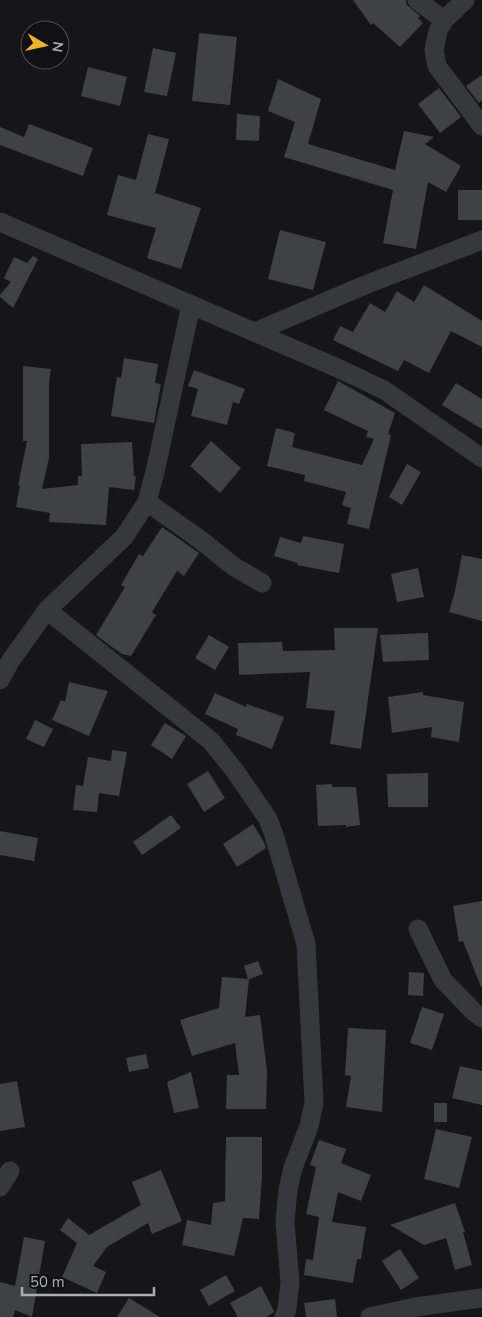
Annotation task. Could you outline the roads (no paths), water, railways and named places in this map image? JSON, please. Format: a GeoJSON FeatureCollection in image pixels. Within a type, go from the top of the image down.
{"type":"FeatureCollection","features":[{"type":"Feature","properties":{"kind":"street"},"geometry":{"type":"LineString","coordinates":[[417,0],[444,20]]}},
{"type":"Feature","properties":{"kind":"street"},"geometry":{"type":"LineString","coordinates":[[465,0],[444,20],[438,31],[434,50],[437,66],[482,126]]}},
{"type":"Feature","properties":{"kind":"street"},"geometry":{"type":"LineString","coordinates":[[0,222],[384,390],[482,458]]}},
{"type":"Feature","properties":{"kind":"street"},"geometry":{"type":"LineString","coordinates":[[255,332],[364,285],[482,240]]}},
{"type":"Feature","properties":{"kind":"street"},"geometry":{"type":"LineString","coordinates":[[0,680],[11,660],[47,610],[124,537],[147,502],[191,305]]}},
{"type":"Feature","properties":{"kind":"street"},"geometry":{"type":"LineString","coordinates":[[147,502],[202,541],[233,566],[262,583]]}},
{"type":"Feature","properties":{"kind":"street"},"geometry":{"type":"LineString","coordinates":[[47,610],[211,741],[235,771],[268,819],[274,835],[306,944],[314,1103],[309,1126],[293,1168],[288,1189],[285,1222],[290,1283],[287,1309],[284,1317]]}},
{"type":"Feature","properties":{"kind":"street"},"geometry":{"type":"LineString","coordinates":[[418,929],[443,980],[482,1018]]}},
{"type":"Feature","properties":{"kind":"street"},"geometry":{"type":"LineString","coordinates":[[0,1187],[10,1171]]}},
{"type":"Feature","properties":{"kind":"street"},"geometry":{"type":"LineString","coordinates":[[370,1317],[415,1307],[482,1298]]}}]}
